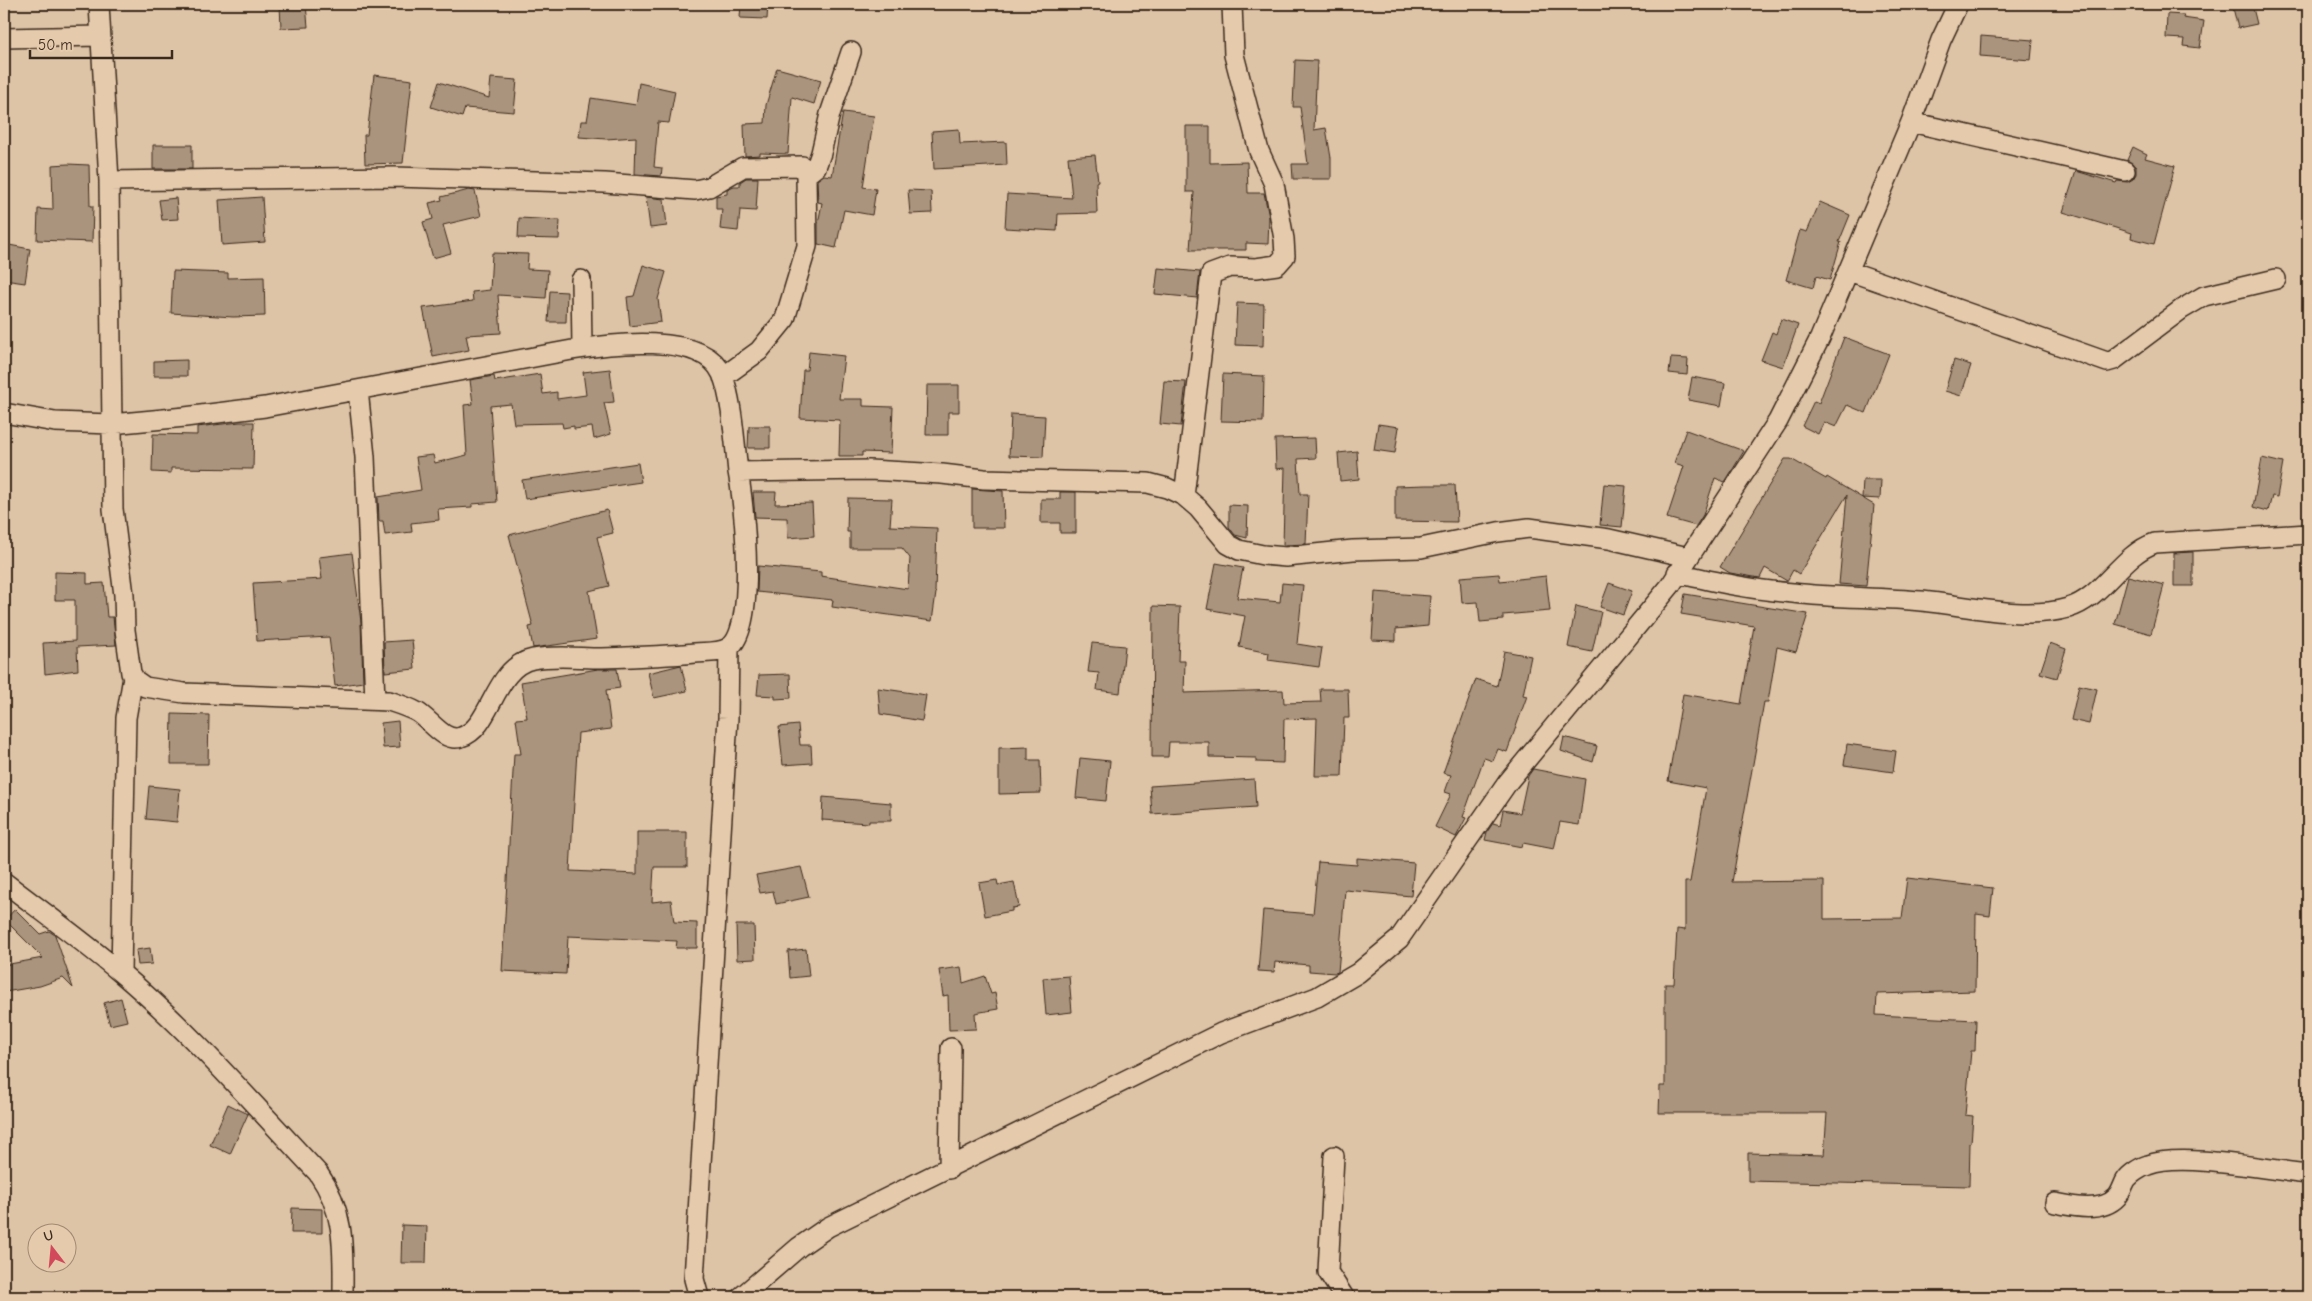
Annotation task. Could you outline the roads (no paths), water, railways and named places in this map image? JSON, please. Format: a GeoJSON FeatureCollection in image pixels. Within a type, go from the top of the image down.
{"type":"FeatureCollection","features":[{"type":"Feature","properties":{"kind":"street"},"geometry":{"type":"LineString","coordinates":[[99,4],[99,36],[109,181],[113,509],[124,595],[128,660],[133,677],[126,718],[121,973]]}},
{"type":"Feature","properties":{"kind":"street"},"geometry":{"type":"LineString","coordinates":[[1184,496],[1211,274],[1230,267],[1256,268],[1277,265],[1285,256],[1274,184],[1259,151],[1234,55],[1232,4]]}},
{"type":"Feature","properties":{"kind":"street"},"geometry":{"type":"LineString","coordinates":[[740,1297],[812,1237],[1221,1033],[1317,997],[1358,973],[1386,951],[1408,928],[1520,767],[1670,586],[1782,413],[1808,364],[1849,272],[1911,122],[1941,40],[1958,4]]}},
{"type":"Feature","properties":{"kind":"street"},"geometry":{"type":"LineString","coordinates":[[4,38],[99,36]]}},
{"type":"Feature","properties":{"kind":"street"},"geometry":{"type":"LineString","coordinates":[[806,175],[816,167],[821,154],[830,114],[851,52]]}},
{"type":"Feature","properties":{"kind":"street"},"geometry":{"type":"LineString","coordinates":[[1911,122],[2125,171]]}},
{"type":"Feature","properties":{"kind":"street"},"geometry":{"type":"LineString","coordinates":[[109,181],[394,177],[605,183],[695,190],[709,187],[736,170],[747,166],[799,165],[804,168],[806,175],[808,246],[785,319],[759,351],[723,377]]}},
{"type":"Feature","properties":{"kind":"street"},"geometry":{"type":"LineString","coordinates":[[1849,272],[2107,362],[2114,360],[2182,309],[2204,296],[2276,279]]}},
{"type":"Feature","properties":{"kind":"street"},"geometry":{"type":"LineString","coordinates":[[581,280],[582,348]]}},
{"type":"Feature","properties":{"kind":"street"},"geometry":{"type":"LineString","coordinates":[[4,413],[55,422],[111,424],[265,407],[582,348],[622,344],[677,347],[706,356],[718,367],[723,377],[745,524],[744,621],[739,637],[729,647],[720,651],[651,657],[561,658],[527,661],[512,669],[477,724],[468,734],[455,738],[446,735],[408,707],[389,701],[184,693],[145,687],[133,677]]}},
{"type":"Feature","properties":{"kind":"street"},"geometry":{"type":"LineString","coordinates":[[358,390],[365,457],[375,700]]}},
{"type":"Feature","properties":{"kind":"street"},"geometry":{"type":"LineString","coordinates":[[738,472],[869,470],[942,474],[984,479],[1148,483],[1167,488],[1184,496],[1198,508],[1228,544],[1238,550],[1263,555],[1286,557],[1353,550],[1421,548],[1498,532],[1529,528],[1609,539],[1688,557]]}},
{"type":"Feature","properties":{"kind":"street"},"geometry":{"type":"LineString","coordinates":[[1677,573],[1735,586],[1793,593],[1879,597],[2013,612],[2045,611],[2067,609],[2079,604],[2142,548],[2155,543],[2308,534]]}},
{"type":"Feature","properties":{"kind":"street"},"geometry":{"type":"LineString","coordinates":[[699,1297],[695,1289],[694,1279],[728,718],[729,647]]}},
{"type":"Feature","properties":{"kind":"street"},"geometry":{"type":"LineString","coordinates":[[4,882],[121,973],[199,1046],[318,1173],[326,1185],[338,1213],[342,1230],[343,1297]]}},
{"type":"Feature","properties":{"kind":"street"},"geometry":{"type":"LineString","coordinates":[[948,1169],[951,1048]]}},
{"type":"Feature","properties":{"kind":"street"},"geometry":{"type":"LineString","coordinates":[[1334,1156],[1328,1272],[1344,1297]]}},
{"type":"Feature","properties":{"kind":"street"},"geometry":{"type":"LineString","coordinates":[[2055,1203],[2081,1208],[2107,1204],[2118,1196],[2128,1177],[2148,1165],[2164,1161],[2194,1161],[2308,1174]]}}]}
